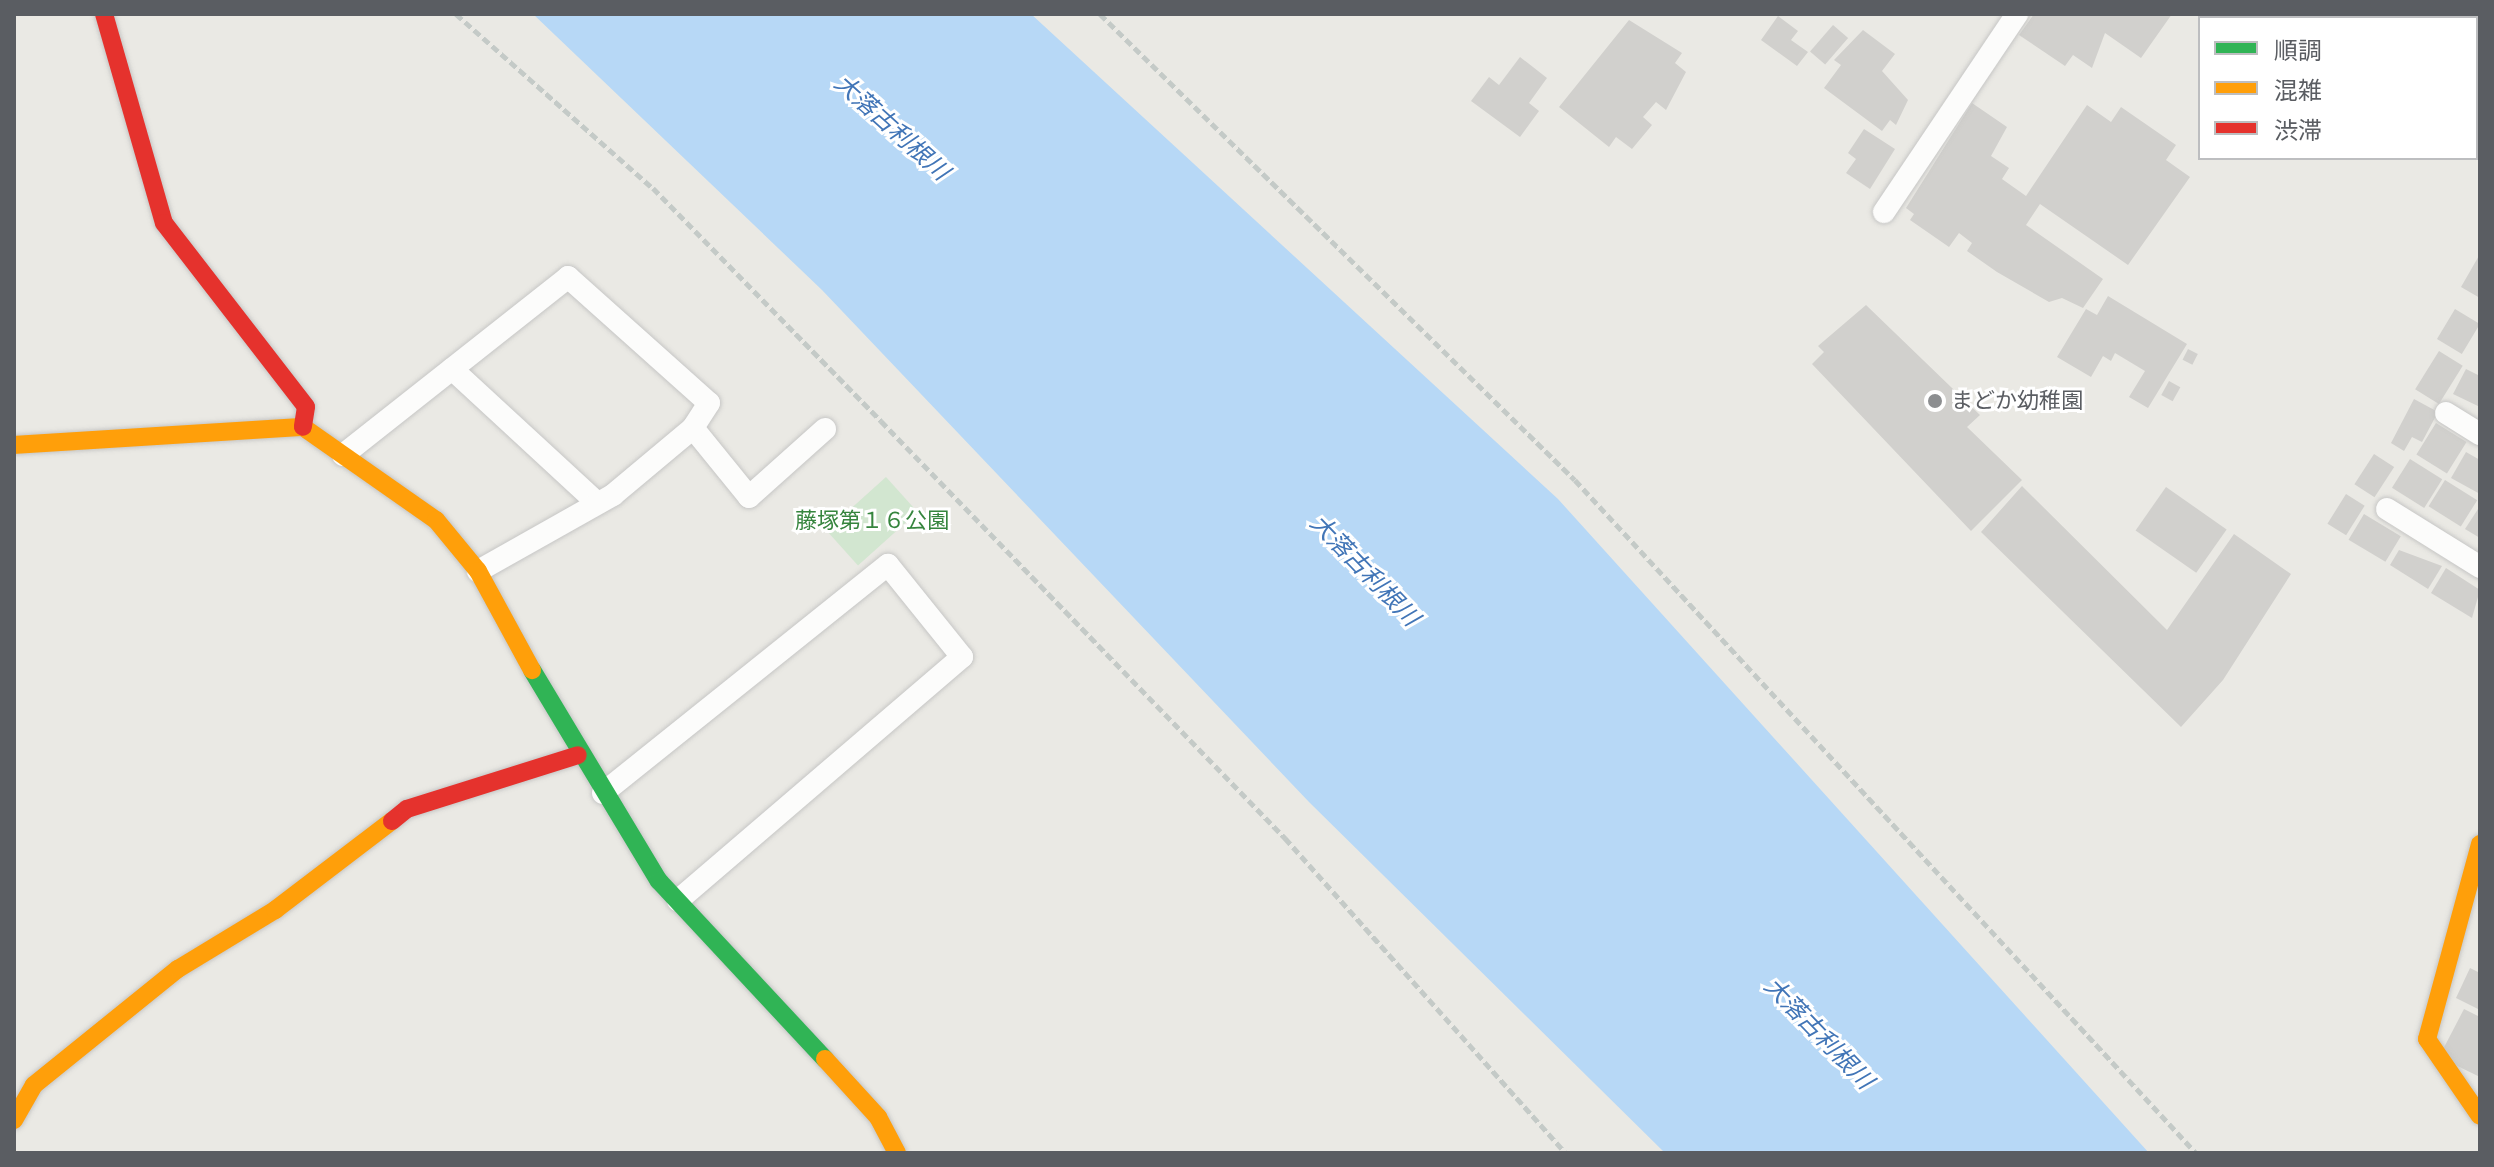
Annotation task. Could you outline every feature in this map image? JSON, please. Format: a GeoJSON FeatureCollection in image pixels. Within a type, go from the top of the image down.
{"type":"FeatureCollection","features":[{"type":"Feature","properties":{"kind":"street"},"geometry":{"type":"LineString","coordinates":[[104,14],[164,223],[306,407],[303,427]]}},
{"type":"Feature","properties":{"kind":"street"},"geometry":{"type":"LineString","coordinates":[[14,445],[303,427],[436,520],[478,571],[578,755],[678,900],[878,1117],[897,1153]]}},
{"type":"Feature","properties":{"kind":"street"},"geometry":{"type":"LineString","coordinates":[[14,1120],[34,1085],[178,969],[275,910],[407,809],[578,755]]}},
{"type":"Feature","properties":{"kind":"street"},"geometry":{"type":"LineString","coordinates":[[2480,844],[2427,1039],[2480,1116]]}},
{"type":"Feature","properties":{"kind":"lane"},"geometry":{"type":"LineString","coordinates":[[1884,212],[2017,14]]}},
{"type":"Feature","properties":{"kind":"lane"},"geometry":{"type":"LineString","coordinates":[[343,455],[568,277],[709,403],[693,428],[596,502],[478,571]]}},
{"type":"Feature","properties":{"kind":"lane"},"geometry":{"type":"LineString","coordinates":[[452,369],[596,502]]}},
{"type":"Feature","properties":{"kind":"lane"},"geometry":{"type":"LineString","coordinates":[[2446,413],[2480,434]]}},
{"type":"Feature","properties":{"kind":"lane"},"geometry":{"type":"LineString","coordinates":[[693,428],[749,497],[825,429]]}},
{"type":"Feature","properties":{"kind":"lane"},"geometry":{"type":"LineString","coordinates":[[2387,509],[2480,567]]}},
{"type":"Feature","properties":{"kind":"lane"},"geometry":{"type":"LineString","coordinates":[[603,793],[888,565],[962,657],[678,900]]}},
{"type":"Feature","properties":{"kind":"path"},"geometry":{"type":"LineString","coordinates":[[456,14],[653,188],[881,421],[1285,838],[1566,1153]]}},
{"type":"Feature","properties":{"kind":"path"},"geometry":{"type":"LineString","coordinates":[[1100,14],[1575,480],[2196,1153]]}},
{"type":"Feature","properties":{"kind":"green space","name":"藤塚第１６公園"},"geometry":{"type":"Polygon","coordinates":[[[886,477],[917,512],[858,565],[827,531],[886,477]]]}},
{"type":"Feature","properties":{"kind":"water","name":"大落古利根川"},"geometry":{"type":"Polygon","coordinates":[[[533,14],[1031,14],[1558,499],[2149,1153],[1665,1153],[1309,802],[822,290],[533,14]]]}},
{"type":"Feature","properties":{"kind":"building"},"geometry":{"type":"Polygon","coordinates":[[[2034,14],[2172,14],[2141,58],[2105,33],[2092,68],[2073,55],[2065,66],[2019,35],[2034,14]]]}},
{"type":"Feature","properties":{"kind":"building"},"geometry":{"type":"Polygon","coordinates":[[[1778,16],[1798,31],[1791,40],[1808,52],[1797,66],[1761,40],[1778,16]]]}},
{"type":"Feature","properties":{"kind":"building"},"geometry":{"type":"Polygon","coordinates":[[[1629,20],[1682,53],[1675,63],[1686,72],[1666,110],[1656,102],[1643,117],[1652,125],[1632,149],[1616,137],[1609,147],[1559,107],[1629,20]]]}},
{"type":"Feature","properties":{"kind":"building"},"geometry":{"type":"Polygon","coordinates":[[[1833,25],[1848,38],[1825,65],[1810,51],[1833,25]]]}},
{"type":"Feature","properties":{"kind":"building"},"geometry":{"type":"Polygon","coordinates":[[[1863,30],[1895,54],[1882,71],[1908,100],[1896,125],[1890,120],[1882,131],[1824,88],[1841,65],[1834,60],[1863,30]]]}},
{"type":"Feature","properties":{"kind":"building"},"geometry":{"type":"Polygon","coordinates":[[[1520,57],[1547,78],[1529,103],[1539,111],[1520,137],[1471,101],[1489,77],[1499,85],[1520,57]]]}},
{"type":"Feature","properties":{"kind":"building"},"geometry":{"type":"Polygon","coordinates":[[[1972,103],[2007,127],[1991,156],[2009,168],[2002,179],[2026,196],[2087,105],[2111,122],[2121,107],[2176,145],[2166,160],[2190,177],[2128,265],[2040,204],[2026,225],[2103,279],[2083,308],[2062,298],[2049,302],[1997,272],[1967,251],[1972,243],[1959,233],[1949,247],[1910,220],[1914,214],[1906,208],[1972,103]]]}},
{"type":"Feature","properties":{"kind":"building"},"geometry":{"type":"Polygon","coordinates":[[[1864,129],[1895,149],[1870,189],[1846,173],[1856,159],[1848,153],[1864,129]]]}},
{"type":"Feature","properties":{"kind":"building"},"geometry":{"type":"Polygon","coordinates":[[[2480,254],[2480,298],[2461,287],[2480,254]]]}},
{"type":"Feature","properties":{"kind":"building"},"geometry":{"type":"Polygon","coordinates":[[[2108,296],[2187,344],[2148,408],[2129,397],[2145,371],[2115,353],[2111,361],[2103,356],[2091,377],[2057,357],[2086,309],[2097,315],[2108,296]]]}},
{"type":"Feature","properties":{"kind":"building"},"geometry":{"type":"Polygon","coordinates":[[[1866,305],[1980,415],[1967,427],[2022,480],[1971,531],[1812,364],[1824,352],[1818,346],[1866,305]]]}},
{"type":"Feature","properties":{"kind":"building"},"geometry":{"type":"Polygon","coordinates":[[[2455,309],[2480,324],[2462,354],[2437,339],[2455,309]]]}},
{"type":"Feature","properties":{"kind":"building"},"geometry":{"type":"Polygon","coordinates":[[[2188,349],[2198,354],[2192,365],[2183,360],[2188,349]]]}},
{"type":"Feature","properties":{"kind":"building"},"geometry":{"type":"Polygon","coordinates":[[[2439,351],[2463,366],[2439,404],[2415,389],[2439,351]]]}},
{"type":"Feature","properties":{"kind":"building"},"geometry":{"type":"Polygon","coordinates":[[[2466,369],[2480,376],[2480,407],[2453,394],[2466,369]]]}},
{"type":"Feature","properties":{"kind":"building"},"geometry":{"type":"Polygon","coordinates":[[[2169,381],[2180,387],[2173,401],[2161,395],[2169,381]]]}},
{"type":"Feature","properties":{"kind":"building"},"geometry":{"type":"Polygon","coordinates":[[[2414,399],[2438,412],[2422,442],[2412,437],[2404,451],[2391,443],[2414,399]]]}},
{"type":"Feature","properties":{"kind":"building"},"geometry":{"type":"Polygon","coordinates":[[[2436,423],[2467,442],[2447,473],[2416,454],[2436,423]]]}},
{"type":"Feature","properties":{"kind":"building"},"geometry":{"type":"Polygon","coordinates":[[[2466,452],[2480,460],[2480,494],[2451,478],[2466,452]]]}},
{"type":"Feature","properties":{"kind":"building"},"geometry":{"type":"Polygon","coordinates":[[[2374,454],[2394,467],[2375,497],[2354,484],[2374,454]]]}},
{"type":"Feature","properties":{"kind":"building"},"geometry":{"type":"Polygon","coordinates":[[[2410,459],[2442,479],[2424,508],[2392,488],[2410,459]]]}},
{"type":"Feature","properties":{"kind":"building"},"geometry":{"type":"Polygon","coordinates":[[[2445,480],[2477,500],[2461,526],[2429,506],[2445,480]]]}},
{"type":"Feature","properties":{"kind":"building"},"geometry":{"type":"Polygon","coordinates":[[[2022,486],[2167,630],[2234,534],[2291,574],[2223,680],[2181,727],[1981,532],[2022,486]]]}},
{"type":"Feature","properties":{"kind":"building"},"geometry":{"type":"Polygon","coordinates":[[[2166,487],[2227,529],[2196,573],[2136,530],[2166,487]]]}},
{"type":"Feature","properties":{"kind":"building"},"geometry":{"type":"Polygon","coordinates":[[[2346,494],[2365,506],[2346,535],[2327,524],[2346,494]]]}},
{"type":"Feature","properties":{"kind":"building"},"geometry":{"type":"Polygon","coordinates":[[[2480,506],[2480,538],[2465,529],[2480,506]]]}},
{"type":"Feature","properties":{"kind":"building"},"geometry":{"type":"Polygon","coordinates":[[[2364,514],[2401,536],[2385,562],[2349,540],[2364,514]]]}},
{"type":"Feature","properties":{"kind":"building"},"geometry":{"type":"Polygon","coordinates":[[[2399,550],[2442,566],[2428,589],[2390,565],[2399,550]]]}},
{"type":"Feature","properties":{"kind":"building"},"geometry":{"type":"Polygon","coordinates":[[[2446,568],[2480,590],[2472,618],[2431,593],[2446,568]]]}},
{"type":"Feature","properties":{"kind":"building"},"geometry":{"type":"Polygon","coordinates":[[[2470,968],[2480,973],[2480,1010],[2456,998],[2470,968]]]}},
{"type":"Feature","properties":{"kind":"building"},"geometry":{"type":"Polygon","coordinates":[[[2464,1009],[2480,1017],[2480,1077],[2439,1057],[2464,1009]]]}},
{"type":"Feature","properties":{"kind":"traffic: fast"},"geometry":{"type":"LineString","coordinates":[[532,670],[659,881],[825,1059]]}},
{"type":"Feature","properties":{"kind":"traffic: slow"},"geometry":{"type":"LineString","coordinates":[[14,445],[303,427],[436,520],[478,571],[532,670]]}},
{"type":"Feature","properties":{"kind":"traffic: slow"},"geometry":{"type":"LineString","coordinates":[[14,1120],[34,1085],[178,969],[275,910],[392,821]]}},
{"type":"Feature","properties":{"kind":"traffic: slow"},"geometry":{"type":"LineString","coordinates":[[2480,844],[2427,1039],[2480,1116]]}},
{"type":"Feature","properties":{"kind":"traffic: slow"},"geometry":{"type":"LineString","coordinates":[[825,1059],[878,1117],[897,1153]]}},
{"type":"Feature","properties":{"kind":"traffic: jam"},"geometry":{"type":"LineString","coordinates":[[104,14],[164,223],[306,407],[303,427]]}},
{"type":"Feature","properties":{"kind":"traffic: jam"},"geometry":{"type":"LineString","coordinates":[[392,821],[407,809],[578,755]]}},
{"type":"Feature","properties":{"kind":"place","name":"まどか幼稚園"},"geometry":{"type":"Point","coordinates":[1935,401]}}]}
